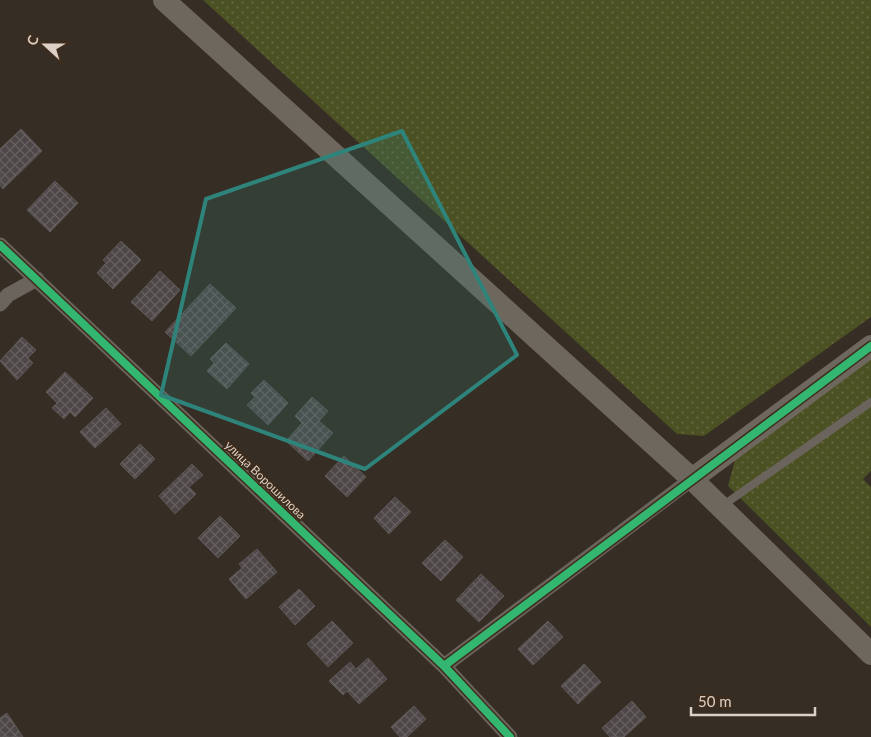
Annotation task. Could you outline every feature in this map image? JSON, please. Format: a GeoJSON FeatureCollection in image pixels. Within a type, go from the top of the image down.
{"type":"FeatureCollection","features":[{"type":"Feature","properties":{"kind":"main road"},"geometry":{"type":"LineString","coordinates":[[164,0],[692,479],[871,654]]}},
{"type":"Feature","properties":{"kind":"main road"},"geometry":{"type":"LineString","coordinates":[[692,479],[871,346]]}},
{"type":"Feature","properties":{"kind":"street","name":"улица Ворошилова"},"geometry":{"type":"LineString","coordinates":[[0,245],[444,666],[496,731],[510,737]]}},
{"type":"Feature","properties":{"kind":"street"},"geometry":{"type":"LineString","coordinates":[[0,304],[8,295],[37,279]]}},
{"type":"Feature","properties":{"kind":"street"},"geometry":{"type":"LineString","coordinates":[[444,666],[692,479]]}},
{"type":"Feature","properties":{"kind":"lane"},"geometry":{"type":"LineString","coordinates":[[720,507],[871,402]]}},
{"type":"Feature","properties":{"kind":"highlighted area"},"geometry":{"type":"Polygon","coordinates":[[[402,131],[517,355],[365,469],[161,395],[206,199],[402,131]]]}},
{"type":"Feature","properties":{"kind":"green space"},"geometry":{"type":"Polygon","coordinates":[[[203,0],[871,0],[871,317],[704,436],[677,434],[203,0]]]}},
{"type":"Feature","properties":{"kind":"green space"},"geometry":{"type":"Polygon","coordinates":[[[871,356],[871,471],[863,479],[871,487],[871,627],[728,486],[738,449],[871,356]]]}},
{"type":"Feature","properties":{"kind":"building"},"geometry":{"type":"Polygon","coordinates":[[[21,129],[42,151],[3,189],[0,185],[0,149],[21,129]]]}},
{"type":"Feature","properties":{"kind":"building"},"geometry":{"type":"Polygon","coordinates":[[[55,181],[78,203],[50,232],[27,210],[55,181]]]}},
{"type":"Feature","properties":{"kind":"building"},"geometry":{"type":"Polygon","coordinates":[[[121,241],[141,260],[113,289],[97,273],[106,263],[103,260],[121,241]]]}},
{"type":"Feature","properties":{"kind":"building"},"geometry":{"type":"Polygon","coordinates":[[[160,271],[180,290],[152,321],[131,302],[160,271]]]}},
{"type":"Feature","properties":{"kind":"building"},"geometry":{"type":"Polygon","coordinates":[[[210,284],[236,308],[191,356],[165,332],[210,284]]]}},
{"type":"Feature","properties":{"kind":"building"},"geometry":{"type":"Polygon","coordinates":[[[22,337],[36,350],[28,358],[33,363],[17,380],[0,361],[22,337]]]}},
{"type":"Feature","properties":{"kind":"building"},"geometry":{"type":"Polygon","coordinates":[[[226,343],[249,364],[227,389],[207,371],[214,363],[210,359],[226,343]]]}},
{"type":"Feature","properties":{"kind":"building"},"geometry":{"type":"Polygon","coordinates":[[[65,372],[93,398],[75,417],[70,412],[64,419],[52,408],[57,403],[46,392],[65,372]]]}},
{"type":"Feature","properties":{"kind":"building"},"geometry":{"type":"Polygon","coordinates":[[[264,380],[288,403],[268,425],[247,405],[255,397],[251,393],[264,380]]]}},
{"type":"Feature","properties":{"kind":"building"},"geometry":{"type":"Polygon","coordinates":[[[312,397],[328,411],[319,421],[333,433],[308,461],[286,441],[302,423],[295,416],[312,397]]]}},
{"type":"Feature","properties":{"kind":"building"},"geometry":{"type":"Polygon","coordinates":[[[106,408],[121,424],[95,448],[80,432],[106,408]]]}},
{"type":"Feature","properties":{"kind":"building"},"geometry":{"type":"Polygon","coordinates":[[[140,444],[155,459],[135,479],[120,464],[140,444]]]}},
{"type":"Feature","properties":{"kind":"building"},"geometry":{"type":"Polygon","coordinates":[[[344,456],[366,477],[347,497],[325,476],[344,456]]]}},
{"type":"Feature","properties":{"kind":"building"},"geometry":{"type":"Polygon","coordinates":[[[192,464],[203,475],[189,487],[196,494],[175,514],[159,496],[192,464]]]}},
{"type":"Feature","properties":{"kind":"building"},"geometry":{"type":"Polygon","coordinates":[[[395,497],[411,512],[389,534],[374,518],[395,497]]]}},
{"type":"Feature","properties":{"kind":"building"},"geometry":{"type":"Polygon","coordinates":[[[220,516],[240,536],[218,558],[198,538],[220,516]]]}},
{"type":"Feature","properties":{"kind":"building"},"geometry":{"type":"Polygon","coordinates":[[[445,540],[463,557],[441,581],[422,563],[445,540]]]}},
{"type":"Feature","properties":{"kind":"building"},"geometry":{"type":"Polygon","coordinates":[[[257,549],[277,572],[246,599],[229,579],[242,568],[239,564],[257,549]]]}},
{"type":"Feature","properties":{"kind":"building"},"geometry":{"type":"Polygon","coordinates":[[[481,574],[504,596],[479,622],[456,600],[481,574]]]}},
{"type":"Feature","properties":{"kind":"building"},"geometry":{"type":"Polygon","coordinates":[[[299,589],[315,606],[295,625],[279,607],[299,589]]]}},
{"type":"Feature","properties":{"kind":"building"},"geometry":{"type":"Polygon","coordinates":[[[332,621],[353,643],[328,667],[307,644],[332,621]]]}},
{"type":"Feature","properties":{"kind":"building"},"geometry":{"type":"Polygon","coordinates":[[[548,621],[563,637],[533,665],[518,649],[548,621]]]}},
{"type":"Feature","properties":{"kind":"building"},"geometry":{"type":"Polygon","coordinates":[[[368,658],[387,679],[359,704],[347,691],[343,695],[329,681],[350,662],[356,669],[368,658]]]}},
{"type":"Feature","properties":{"kind":"building"},"geometry":{"type":"Polygon","coordinates":[[[584,664],[601,682],[578,704],[561,686],[584,664]]]}},
{"type":"Feature","properties":{"kind":"building"},"geometry":{"type":"Polygon","coordinates":[[[632,701],[646,717],[624,737],[610,737],[602,728],[632,701]]]}},
{"type":"Feature","properties":{"kind":"building"},"geometry":{"type":"Polygon","coordinates":[[[414,706],[426,719],[407,737],[400,737],[391,727],[414,706]]]}},
{"type":"Feature","properties":{"kind":"building"},"geometry":{"type":"Polygon","coordinates":[[[7,713],[23,737],[0,737],[0,718],[7,713]]]}},
{"type":"Feature","properties":{"kind":"cycle path"},"geometry":{"type":"LineString","coordinates":[[0,245],[444,666],[510,737]]}},
{"type":"Feature","properties":{"kind":"cycle path"},"geometry":{"type":"LineString","coordinates":[[444,666],[871,346]]}}]}
